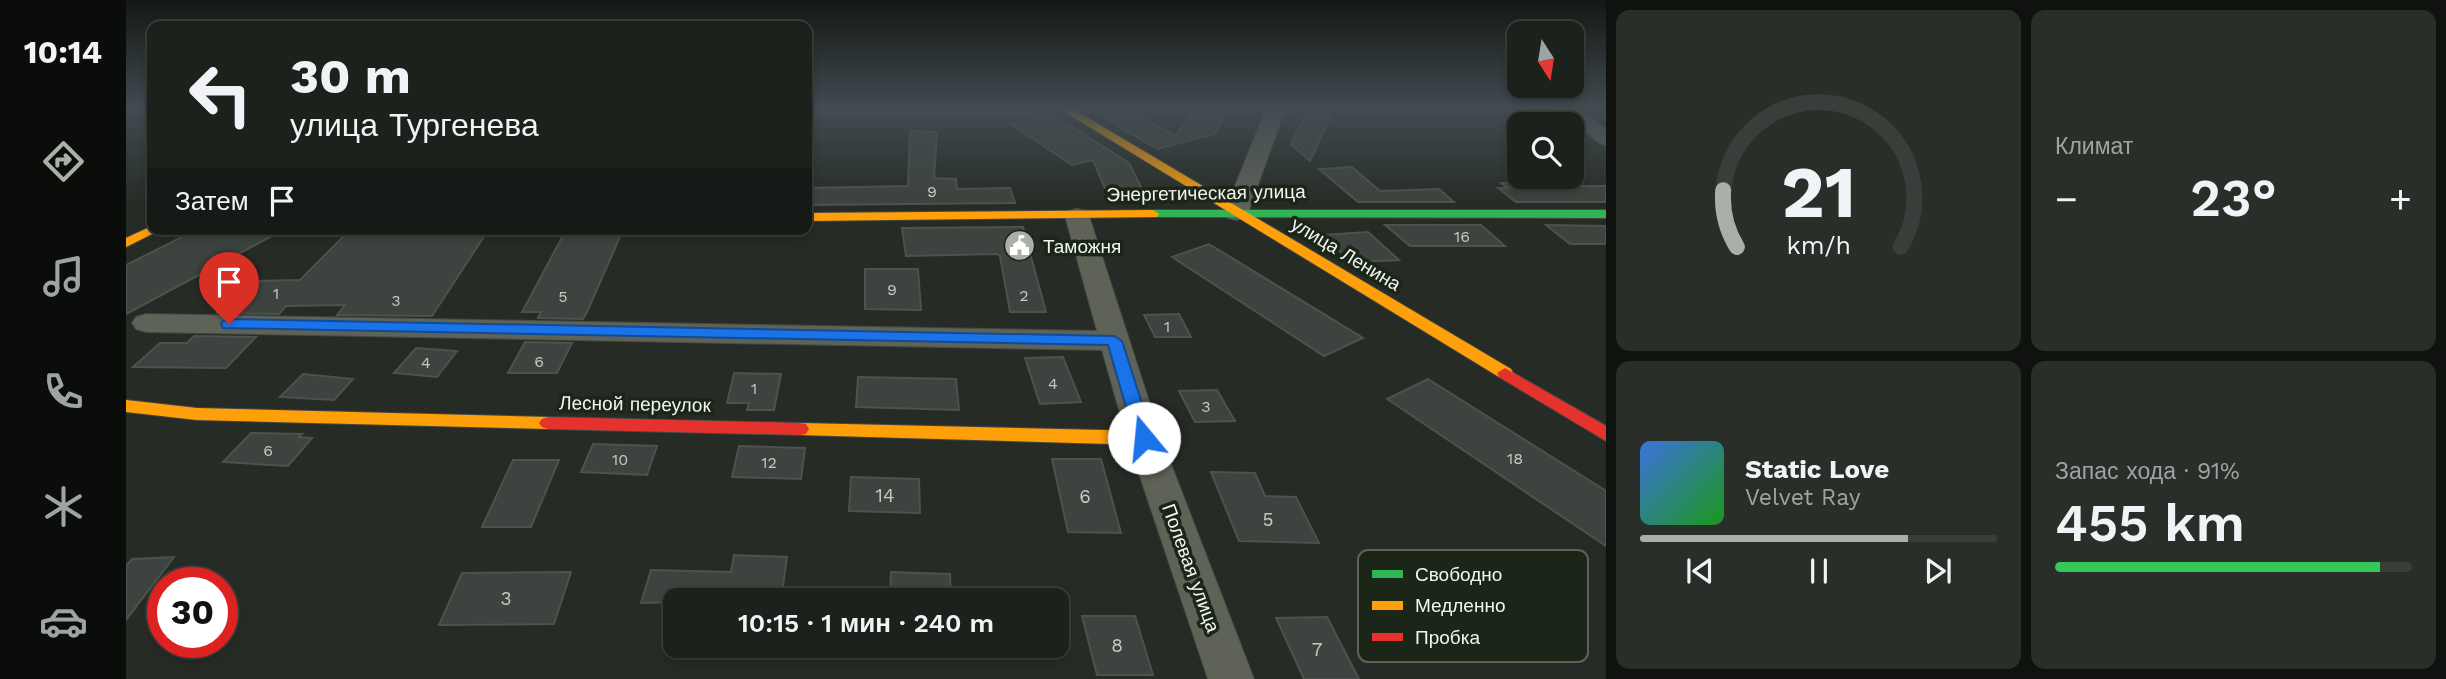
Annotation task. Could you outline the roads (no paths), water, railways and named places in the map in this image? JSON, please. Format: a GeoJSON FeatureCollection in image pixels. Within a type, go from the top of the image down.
{"type":"FeatureCollection","features":[{"type":"Feature","properties":{"kind":"street","name":"улица Ленина"},"geometry":{"type":"LineString","coordinates":[[1117,141],[1606,434]]}},
{"type":"Feature","properties":{"kind":"street"},"geometry":{"type":"LineString","coordinates":[[1236,213],[1264,141]]}},
{"type":"Feature","properties":{"kind":"street","name":"Энергетическая улица"},"geometry":{"type":"LineString","coordinates":[[812,217],[1236,213],[1606,214]]}},
{"type":"Feature","properties":{"kind":"street","name":"Полевая улица"},"geometry":{"type":"LineString","coordinates":[[1077,216],[1144,438],[1231,679]]}},
{"type":"Feature","properties":{"kind":"street"},"geometry":{"type":"LineString","coordinates":[[126,228],[147,218]]}},
{"type":"Feature","properties":{"kind":"street"},"geometry":{"type":"LineString","coordinates":[[126,243],[147,233]]}},
{"type":"Feature","properties":{"kind":"street"},"geometry":{"type":"LineString","coordinates":[[146,323],[1114,341]]}},
{"type":"Feature","properties":{"kind":"street","name":"Лесной переулок"},"geometry":{"type":"LineString","coordinates":[[126,406],[197,414],[1144,438]]}},
{"type":"Feature","properties":{"kind":"place","name":"Таможня"},"geometry":{"type":"Point","coordinates":[1020,246]}}]}
